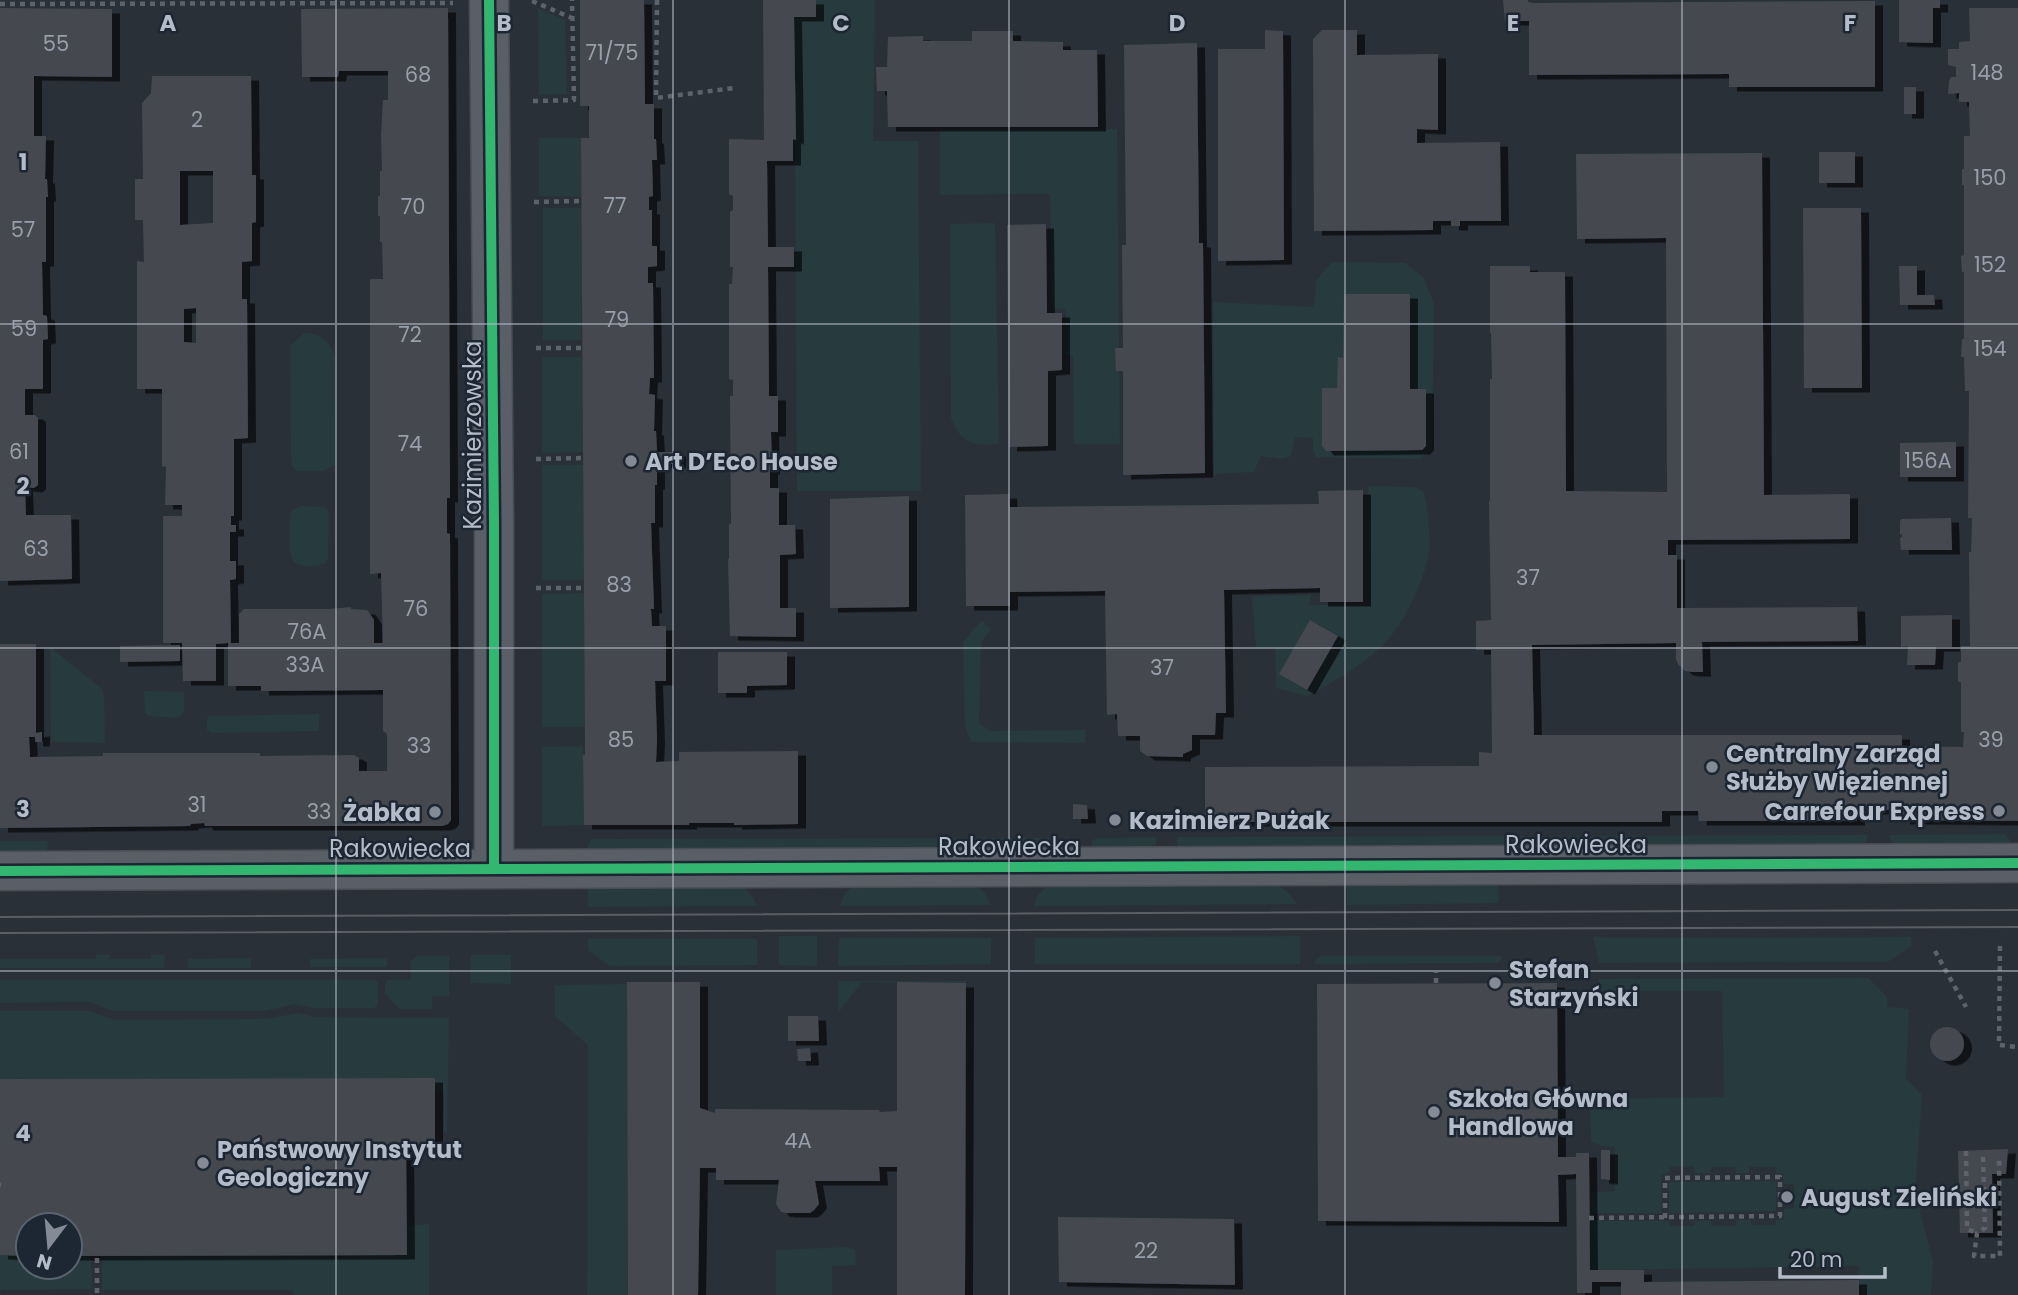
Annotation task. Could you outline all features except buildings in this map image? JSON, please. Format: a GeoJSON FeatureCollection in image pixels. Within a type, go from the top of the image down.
{"type":"FeatureCollection","features":[{"type":"Feature","properties":{"kind":"street","name":"Kazimierzowska"},"geometry":{"type":"LineString","coordinates":[[472,2],[494,538],[494,869]]}},
{"type":"Feature","properties":{"kind":"street","name":"Rakowiecka"},"geometry":{"type":"LineString","coordinates":[[0,871],[2018,863]]}},
{"type":"Feature","properties":{"kind":"path"},"geometry":{"type":"LineString","coordinates":[[533,101],[574,100],[572,0]]}},
{"type":"Feature","properties":{"kind":"path"},"geometry":{"type":"LineString","coordinates":[[657,0],[656,98],[734,88]]}},
{"type":"Feature","properties":{"kind":"path"},"geometry":{"type":"LineString","coordinates":[[532,1],[572,18]]}},
{"type":"Feature","properties":{"kind":"path"},"geometry":{"type":"LineString","coordinates":[[0,4],[472,2]]}},
{"type":"Feature","properties":{"kind":"path"},"geometry":{"type":"LineString","coordinates":[[534,202],[581,201]]}},
{"type":"Feature","properties":{"kind":"path"},"geometry":{"type":"LineString","coordinates":[[536,348],[582,348]]}},
{"type":"Feature","properties":{"kind":"path"},"geometry":{"type":"LineString","coordinates":[[536,459],[583,458]]}},
{"type":"Feature","properties":{"kind":"path"},"geometry":{"type":"LineString","coordinates":[[536,588],[584,588]]}},
{"type":"Feature","properties":{"kind":"path"},"geometry":{"type":"LineString","coordinates":[[2000,946],[2000,1045],[2018,1047]]}},
{"type":"Feature","properties":{"kind":"path"},"geometry":{"type":"LineString","coordinates":[[1935,951],[1966,1007]]}},
{"type":"Feature","properties":{"kind":"path"},"geometry":{"type":"LineString","coordinates":[[1436,972],[1436,983]]}},
{"type":"Feature","properties":{"kind":"path"},"geometry":{"type":"LineString","coordinates":[[1966,1151],[1968,1229],[1977,1233]]}},
{"type":"Feature","properties":{"kind":"path"},"geometry":{"type":"LineString","coordinates":[[1977,1233],[1974,1256],[2000,1256],[1999,1156]]}},
{"type":"Feature","properties":{"kind":"path"},"geometry":{"type":"LineString","coordinates":[[1977,1233],[1985,1228],[1983,1157]]}},
{"type":"Feature","properties":{"kind":"path"},"geometry":{"type":"LineString","coordinates":[[1589,1218],[1780,1216],[1780,1177],[1665,1178],[1665,1217]]}},
{"type":"Feature","properties":{"kind":"path"},"geometry":{"type":"LineString","coordinates":[[96,1294],[97,1255]]}},
{"type":"Feature","properties":{"kind":"green space"},"geometry":{"type":"Polygon","coordinates":[[[794,0],[875,0],[873,141],[918,141],[921,491],[797,491],[794,0]]]}},
{"type":"Feature","properties":{"kind":"green space"},"geometry":{"type":"Polygon","coordinates":[[[538,8],[565,20],[567,94],[539,95],[538,8]]]}},
{"type":"Feature","properties":{"kind":"green space"},"geometry":{"type":"Polygon","coordinates":[[[1117,129],[1120,444],[1074,444],[1073,355],[1066,355],[1066,309],[1052,308],[1050,194],[940,195],[940,130],[1117,129]]]}},
{"type":"Feature","properties":{"kind":"green space"},"geometry":{"type":"Polygon","coordinates":[[[539,138],[581,138],[581,196],[539,196],[539,138]]]}},
{"type":"Feature","properties":{"kind":"green space"},"geometry":{"type":"Polygon","coordinates":[[[543,208],[581,208],[581,340],[543,340],[543,208]]]}},
{"type":"Feature","properties":{"kind":"green space"},"geometry":{"type":"Polygon","coordinates":[[[995,223],[999,444],[982,445],[963,438],[951,418],[950,224],[995,223]]]}},
{"type":"Feature","properties":{"kind":"green space"},"geometry":{"type":"Polygon","coordinates":[[[1332,262],[1405,263],[1423,277],[1434,303],[1432,450],[1420,459],[1316,457],[1313,438],[1295,437],[1291,456],[1281,459],[1261,456],[1254,472],[1214,474],[1213,302],[1314,307],[1316,280],[1332,262]]]}},
{"type":"Feature","properties":{"kind":"green space"},"geometry":{"type":"Polygon","coordinates":[[[304,333],[315,334],[324,339],[335,356],[336,465],[323,471],[296,471],[291,459],[290,346],[304,333]]]}},
{"type":"Feature","properties":{"kind":"green space"},"geometry":{"type":"Polygon","coordinates":[[[542,357],[581,357],[583,360],[583,452],[542,453],[542,357]]]}},
{"type":"Feature","properties":{"kind":"green space"},"geometry":{"type":"Polygon","coordinates":[[[542,465],[583,465],[584,580],[542,580],[542,465]]]}},
{"type":"Feature","properties":{"kind":"green space"},"geometry":{"type":"Polygon","coordinates":[[[1368,486],[1414,487],[1423,491],[1428,515],[1429,553],[1416,593],[1390,637],[1375,653],[1338,679],[1308,696],[1276,688],[1275,648],[1256,648],[1252,596],[1311,595],[1309,605],[1370,605],[1368,486]]]}},
{"type":"Feature","properties":{"kind":"green space"},"geometry":{"type":"Polygon","coordinates":[[[301,506],[324,507],[329,512],[326,563],[309,566],[293,562],[290,551],[290,515],[292,510],[301,506]]]}},
{"type":"Feature","properties":{"kind":"green space"},"geometry":{"type":"Polygon","coordinates":[[[584,593],[585,727],[542,727],[542,594],[584,593]]]}},
{"type":"Feature","properties":{"kind":"green space"},"geometry":{"type":"Polygon","coordinates":[[[982,620],[991,630],[981,642],[979,723],[990,731],[1085,730],[1085,743],[971,742],[965,726],[963,642],[982,620]]]}},
{"type":"Feature","properties":{"kind":"green space"},"geometry":{"type":"Polygon","coordinates":[[[50,647],[101,688],[104,696],[105,743],[51,742],[50,647]]]}},
{"type":"Feature","properties":{"kind":"green space"},"geometry":{"type":"Polygon","coordinates":[[[144,691],[184,692],[184,710],[181,716],[149,716],[145,713],[144,691]]]}},
{"type":"Feature","properties":{"kind":"green space"},"geometry":{"type":"Polygon","coordinates":[[[319,714],[319,731],[212,733],[207,730],[207,719],[210,716],[319,714]]]}},
{"type":"Feature","properties":{"kind":"green space"},"geometry":{"type":"Polygon","coordinates":[[[583,746],[584,825],[542,826],[542,747],[583,746]]]}},
{"type":"Feature","properties":{"kind":"green space"},"geometry":{"type":"Polygon","coordinates":[[[2005,834],[2010,840],[2010,848],[1898,848],[1890,839],[1890,835],[2005,834]]]}},
{"type":"Feature","properties":{"kind":"green space"},"geometry":{"type":"Polygon","coordinates":[[[1867,835],[1867,840],[1859,848],[1182,850],[1177,844],[1177,837],[1867,835]]]}},
{"type":"Feature","properties":{"kind":"green space"},"geometry":{"type":"Polygon","coordinates":[[[1156,837],[1156,844],[1150,851],[1092,851],[1092,841],[1096,838],[1156,837]]]}},
{"type":"Feature","properties":{"kind":"green space"},"geometry":{"type":"Polygon","coordinates":[[[1054,838],[1058,841],[1058,851],[588,852],[588,844],[592,839],[1054,838]]]}},
{"type":"Feature","properties":{"kind":"green space"},"geometry":{"type":"Polygon","coordinates":[[[0,841],[48,841],[45,853],[0,854],[0,841]]]}},
{"type":"Feature","properties":{"kind":"green space"},"geometry":{"type":"Polygon","coordinates":[[[1498,884],[1499,903],[1347,905],[1347,885],[1498,884]]]}},
{"type":"Feature","properties":{"kind":"green space"},"geometry":{"type":"Polygon","coordinates":[[[1278,885],[1290,894],[1297,904],[1034,906],[1037,896],[1047,886],[1278,885]]]}},
{"type":"Feature","properties":{"kind":"green space"},"geometry":{"type":"Polygon","coordinates":[[[977,886],[985,893],[991,905],[839,906],[846,892],[854,887],[977,886]]]}},
{"type":"Feature","properties":{"kind":"green space"},"geometry":{"type":"Polygon","coordinates":[[[744,887],[757,906],[588,907],[588,888],[744,887]]]}},
{"type":"Feature","properties":{"kind":"green space"},"geometry":{"type":"Polygon","coordinates":[[[779,936],[817,936],[817,966],[779,965],[779,936]]]}},
{"type":"Feature","properties":{"kind":"green space"},"geometry":{"type":"Polygon","coordinates":[[[1300,936],[1300,964],[1035,964],[1035,938],[1300,936]]]}},
{"type":"Feature","properties":{"kind":"green space"},"geometry":{"type":"Polygon","coordinates":[[[1593,936],[1911,937],[1911,946],[1888,962],[1599,963],[1593,936]]]}},
{"type":"Feature","properties":{"kind":"green space"},"geometry":{"type":"Polygon","coordinates":[[[839,938],[991,938],[991,964],[838,966],[839,938]]]}},
{"type":"Feature","properties":{"kind":"green space"},"geometry":{"type":"Polygon","coordinates":[[[588,939],[757,939],[757,965],[610,966],[588,950],[588,939]]]}},
{"type":"Feature","properties":{"kind":"green space"},"geometry":{"type":"Polygon","coordinates":[[[96,955],[110,955],[110,959],[151,959],[151,955],[165,955],[164,968],[0,968],[0,959],[96,959],[96,955]]]}},
{"type":"Feature","properties":{"kind":"green space"},"geometry":{"type":"Polygon","coordinates":[[[471,955],[511,955],[511,984],[470,983],[471,955]]]}},
{"type":"Feature","properties":{"kind":"green space"},"geometry":{"type":"Polygon","coordinates":[[[417,956],[449,956],[449,996],[432,996],[432,1009],[400,1009],[385,994],[385,983],[388,980],[411,980],[411,961],[417,956]]]}},
{"type":"Feature","properties":{"kind":"green space"},"geometry":{"type":"Polygon","coordinates":[[[1321,956],[1501,956],[1501,960],[1497,963],[1315,964],[1316,959],[1321,956]]]}},
{"type":"Feature","properties":{"kind":"green space"},"geometry":{"type":"Polygon","coordinates":[[[251,958],[251,968],[188,968],[188,959],[251,958]]]}},
{"type":"Feature","properties":{"kind":"green space"},"geometry":{"type":"Polygon","coordinates":[[[387,958],[387,967],[310,967],[310,959],[387,958]]]}},
{"type":"Feature","properties":{"kind":"green space"},"geometry":{"type":"Polygon","coordinates":[[[1868,978],[1887,997],[1887,1007],[1909,1009],[1906,1078],[1922,1095],[1915,1191],[1933,1262],[1931,1295],[1859,1295],[1859,1266],[1590,1270],[1589,1221],[1669,1221],[1670,1226],[1694,1226],[1695,1221],[1711,1220],[1711,1226],[1736,1226],[1736,1220],[1751,1220],[1751,1225],[1776,1225],[1776,1220],[1784,1219],[1784,1209],[1794,1208],[1794,1184],[1784,1184],[1783,1173],[1776,1173],[1776,1167],[1749,1167],[1749,1173],[1736,1173],[1735,1167],[1711,1167],[1710,1173],[1694,1173],[1694,1166],[1670,1167],[1669,1173],[1661,1174],[1662,1213],[1589,1213],[1589,1193],[1615,1191],[1615,1147],[1591,1142],[1590,1099],[1724,1097],[1722,991],[1597,991],[1599,979],[1868,978]]]}},
{"type":"Feature","properties":{"kind":"green space"},"geometry":{"type":"Polygon","coordinates":[[[0,980],[375,980],[378,983],[378,1004],[374,1008],[314,1008],[294,1004],[265,1011],[114,1011],[90,1002],[0,1003],[0,980]]]}},
{"type":"Feature","properties":{"kind":"green space"},"geometry":{"type":"Polygon","coordinates":[[[838,981],[966,983],[862,982],[838,1013],[838,981]]]}},
{"type":"Feature","properties":{"kind":"green space"},"geometry":{"type":"Polygon","coordinates":[[[627,984],[628,1295],[587,1295],[588,1045],[555,1016],[555,985],[627,984]]]}},
{"type":"Feature","properties":{"kind":"green space"},"geometry":{"type":"Polygon","coordinates":[[[0,1011],[90,1011],[114,1020],[265,1019],[298,1013],[314,1017],[449,1018],[447,1133],[444,1132],[444,1091],[435,1090],[435,1078],[0,1079],[0,1011]]]}},
{"type":"Feature","properties":{"kind":"green space"},"geometry":{"type":"Polygon","coordinates":[[[1776,1181],[1776,1211],[1669,1213],[1669,1182],[1776,1181]]]}},
{"type":"Feature","properties":{"kind":"green space"},"geometry":{"type":"Polygon","coordinates":[[[0,1219],[1,1255],[14,1255],[14,1281],[84,1281],[84,1256],[91,1256],[92,1289],[1,1290],[0,1295],[0,1219]]]}},
{"type":"Feature","properties":{"kind":"green space"},"geometry":{"type":"Polygon","coordinates":[[[429,1224],[429,1295],[293,1295],[292,1290],[102,1290],[102,1255],[406,1255],[406,1226],[429,1224]]]}},
{"type":"Feature","properties":{"kind":"green space"},"geometry":{"type":"Polygon","coordinates":[[[847,1247],[855,1250],[856,1265],[832,1266],[832,1295],[776,1295],[776,1250],[847,1247]]]}},
{"type":"Feature","properties":{"kind":"tram line"},"geometry":{"type":"LineString","coordinates":[[0,917],[2018,910]]}},
{"type":"Feature","properties":{"kind":"tram line"},"geometry":{"type":"LineString","coordinates":[[0,933],[2018,927]]}},
{"type":"Feature","properties":{"kind":"cycle path"},"geometry":{"type":"LineString","coordinates":[[489,0],[494,869]]}},
{"type":"Feature","properties":{"kind":"cycle path"},"geometry":{"type":"LineString","coordinates":[[0,871],[2018,863]]}},
{"type":"Feature","properties":{"kind":"place","name":"Art D’Eco House"},"geometry":{"type":"Point","coordinates":[631,461]}},
{"type":"Feature","properties":{"kind":"place","name":"Centralny Zarząd Służby Więziennej"},"geometry":{"type":"Point","coordinates":[1712,767]}},
{"type":"Feature","properties":{"kind":"place","name":"Carrefour Express"},"geometry":{"type":"Point","coordinates":[1999,811]}},
{"type":"Feature","properties":{"kind":"place","name":"Żabka"},"geometry":{"type":"Point","coordinates":[435,812]}},
{"type":"Feature","properties":{"kind":"place","name":"Kazimierz Pużak"},"geometry":{"type":"Point","coordinates":[1115,820]}},
{"type":"Feature","properties":{"kind":"place","name":"Stefan Starzyński"},"geometry":{"type":"Point","coordinates":[1495,983]}},
{"type":"Feature","properties":{"kind":"place","name":"Szkoła Główna Handlowa"},"geometry":{"type":"Point","coordinates":[1434,1112]}},
{"type":"Feature","properties":{"kind":"place","name":"Państwowy Instytut Geologiczny"},"geometry":{"type":"Point","coordinates":[203,1163]}},
{"type":"Feature","properties":{"kind":"place","name":"August Zieliński"},"geometry":{"type":"Point","coordinates":[1787,1197]}}]}
